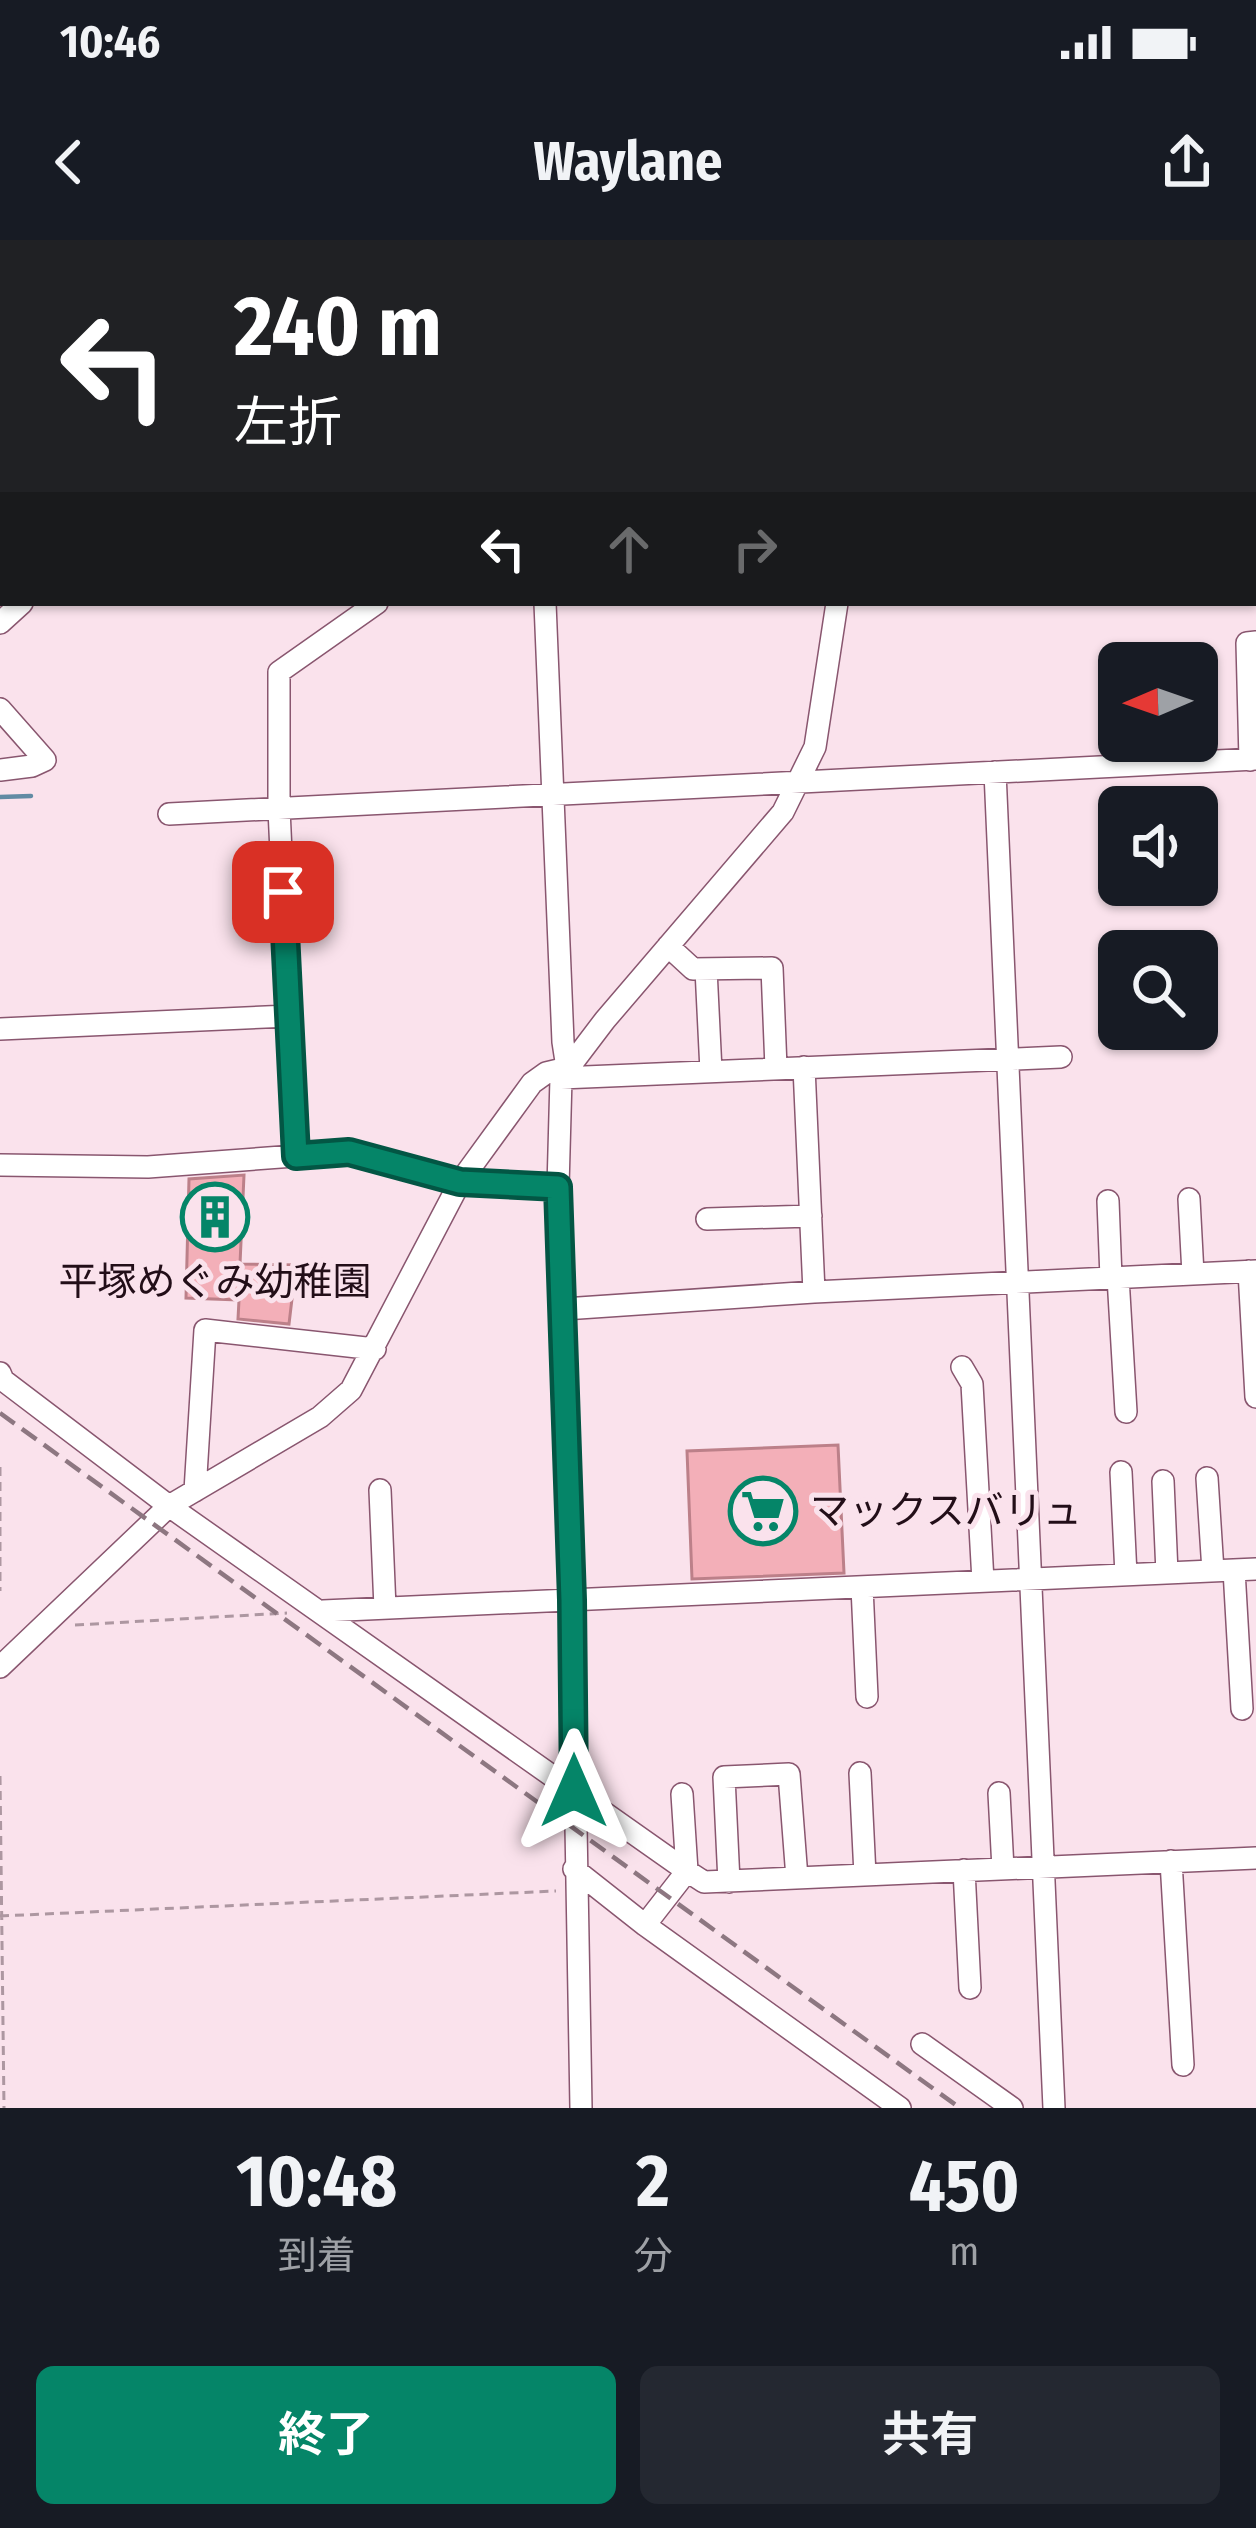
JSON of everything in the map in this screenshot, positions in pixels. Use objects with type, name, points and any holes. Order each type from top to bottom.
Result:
[{"type":"street","points":[[296,1156],[279,809],[279,672],[373,606]]},
{"type":"street","points":[[545,606],[564,1073],[558,1187],[572,1600],[581,2108]]},
{"type":"street","points":[[564,1073],[783,812],[814,747],[837,606]]},
{"type":"street","points":[[169,814],[1253,759],[1247,643],[1256,642]]},
{"type":"street","points":[[0,709],[46,760],[0,770]]},
{"type":"street","points":[[995,772],[1054,2108]]},
{"type":"street","points":[[668,946],[693,969],[772,968],[776,1068]]},
{"type":"street","points":[[706,969],[711,1071]]},
{"type":"street","points":[[0,1030],[289,1016]]},
{"type":"street","points":[[0,1667],[169,1506],[320,1417],[351,1390],[460,1182],[532,1083],[546,1073],[1061,1057]]},
{"type":"street","points":[[804,1067],[814,1292]]},
{"type":"street","points":[[0,1165],[148,1167],[349,1152],[460,1182],[558,1187]]},
{"type":"street","points":[[1189,1199],[1193,1274]]},
{"type":"street","points":[[1108,1201],[1126,1412]]},
{"type":"street","points":[[707,1219],[811,1216]]},
{"type":"street","points":[[564,1309],[1253,1271],[1256,1397]]},
{"type":"street","points":[[195,1491],[205,1330],[375,1348]]},
{"type":"street","points":[[962,1367],[972,1384],[983,1581]]},
{"type":"street","points":[[0,1373],[3,1380],[169,1506],[704,1882],[1256,1858]]},
{"type":"street","points":[[1121,1472],[1126,1575]]},
{"type":"street","points":[[1207,1478],[1234,1570],[1242,1709]]},
{"type":"street","points":[[1163,1480],[1167,1573]]},
{"type":"street","points":[[380,1490],[385,1608]]},
{"type":"street","points":[[322,1611],[1234,1570]]},
{"type":"street","points":[[862,1587],[867,1697]]},
{"type":"street","points":[[860,1772],[865,1875]]},
{"type":"street","points":[[730,1882],[724,1777],[767,1774],[789,1774],[796,1879]]},
{"type":"street","points":[[999,1792],[1003,1868]]},
{"type":"street","points":[[645,1924],[687,1871],[682,1794]]},
{"type":"street","points":[[1171,1861],[1183,2065]]},
{"type":"street","points":[[964,1870],[970,1988]]},
{"type":"street","points":[[575,1880],[645,1924],[900,2108]]},
{"type":"street","points":[[922,2044],[1012,2108]]},
{"type":"path","points":[[0,1467],[0,1591]]},
{"type":"path","points":[[43,1627],[322,1611]]},
{"type":"path","points":[[0,1776],[4,2108]]},
{"type":"path","points":[[1,1916],[575,1880]]},
{"type":"building","name":"平塚めぐみ幼稚園","points":[[244,1175],[240,1264],[296,1265],[289,1324],[238,1319],[239,1300],[186,1298],[189,1179]]},
{"type":"building","points":[[838,1445],[844,1573],[692,1579],[687,1451]]},
{"type":"waterway","points":[[0,797],[31,796]]},
{"type":"railway","points":[[0,1413],[960,2108]]},
{"type":"place","name":"平塚めぐみ幼稚園","points":[[215,1217]]},
{"type":"place","name":"マックスバリュ","points":[[763,1511]]},
{"type":"route","points":[[283,892],[296,1156],[349,1152],[460,1182],[558,1187],[574,1791]]}]
